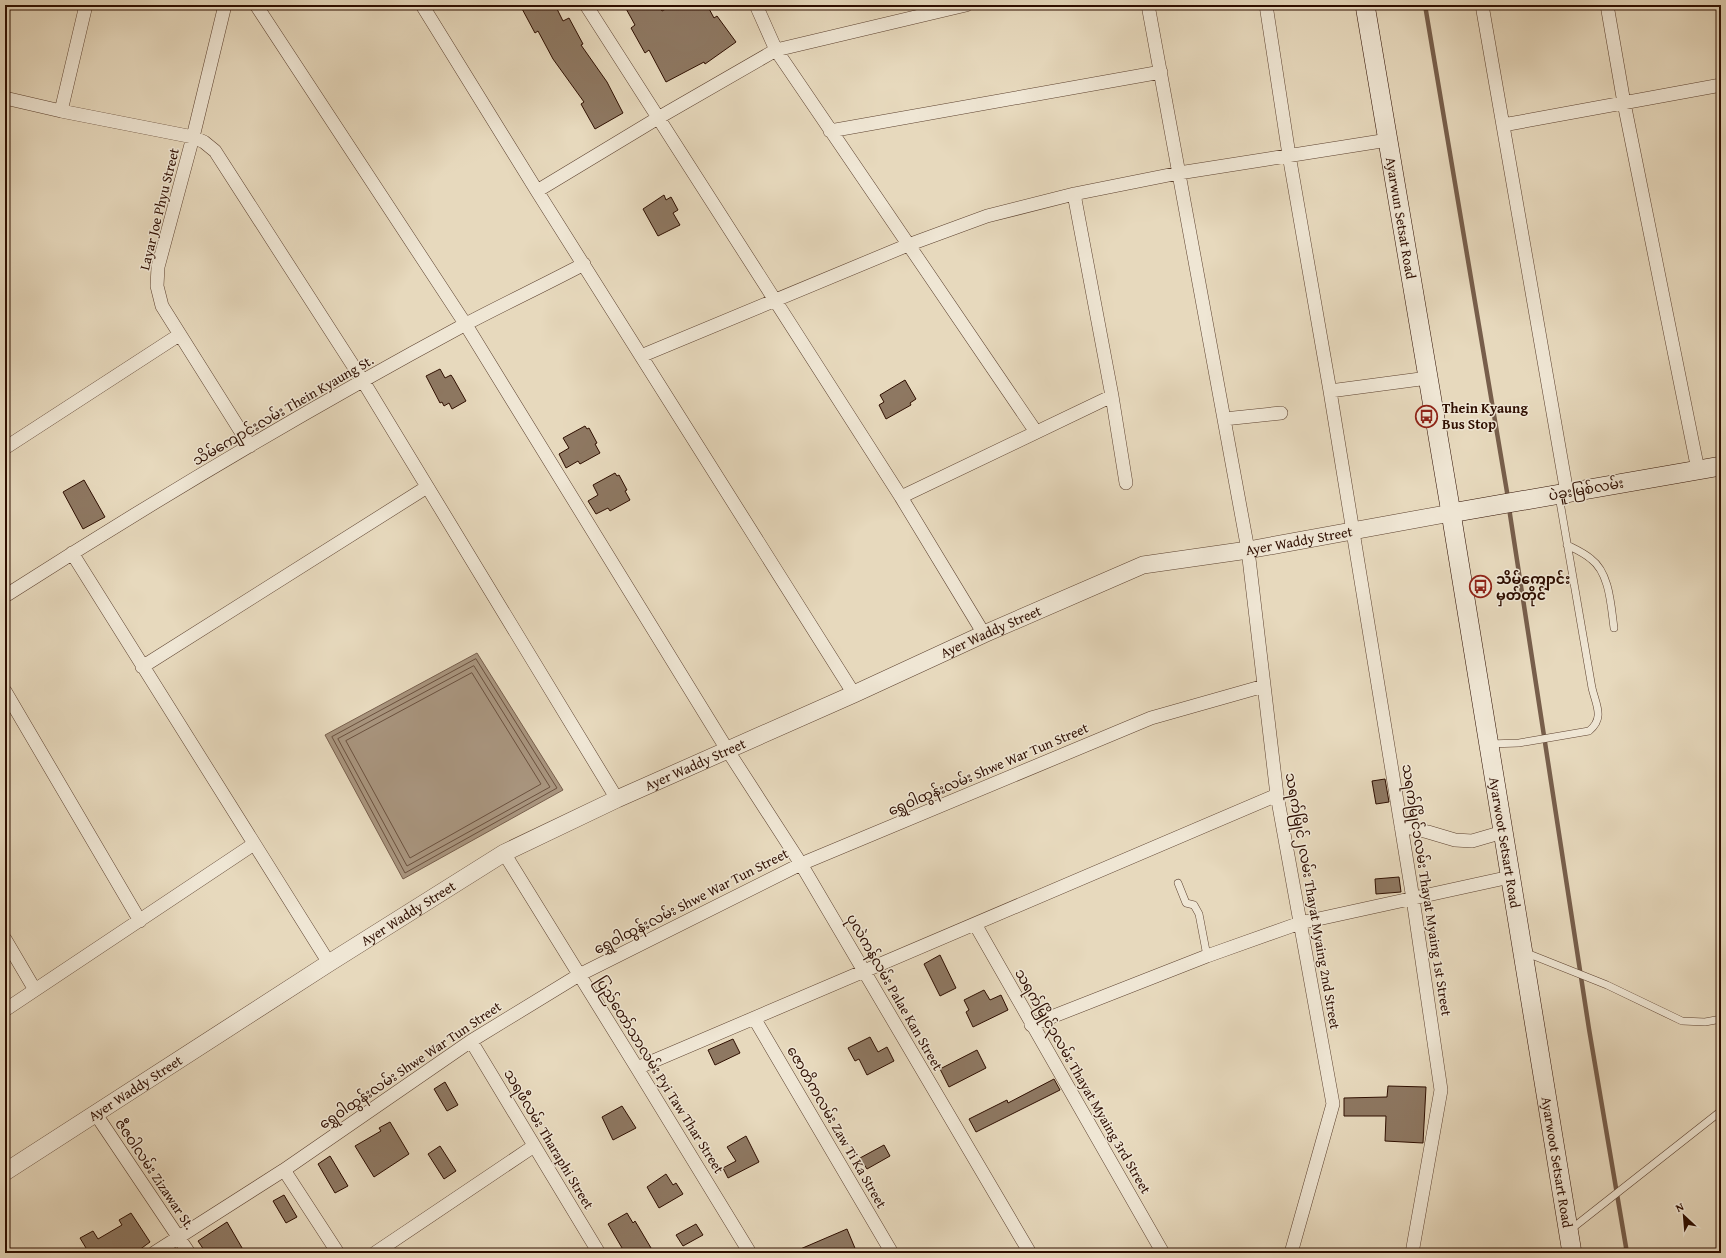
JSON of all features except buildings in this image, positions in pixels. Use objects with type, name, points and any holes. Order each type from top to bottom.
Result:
[{"type":"main road","name":"Ayarwun Setsat Road","points":[[1365,5],[1438,432]]},
{"type":"main road","name":"Ayarwoot Setsart Road","points":[[1438,432],[1572,1253]]},
{"type":"main road","name":"ပဲခူးမြစ်လမ်း","points":[[1451,513],[1721,466]]},
{"type":"street","points":[[61,111],[86,5]]},
{"type":"street","name":"Layar Joe Phyu Street","points":[[225,5],[193,137],[158,267],[157,286],[162,306],[250,446]]},
{"type":"street","name":"ပုလဲကန်လမ်း Palae Kan Street","points":[[256,5],[466,325],[728,751],[801,864],[1030,1253]]},
{"type":"street","points":[[422,5],[537,191],[854,694]]},
{"type":"street","points":[[586,5],[901,497],[984,634]]},
{"type":"street","points":[[756,5],[776,50],[1036,432]]},
{"type":"street","points":[[537,191],[658,118],[776,50],[966,5]]},
{"type":"street","name":"သရက်မြိုင်၂လမ်း Thayat Myaing 2nd Street","points":[[1148,5],[1248,550],[1277,795],[1333,1104],[1291,1253]]},
{"type":"street","name":"သရက်မြိုင်၁လမ်း Thayat Myaing 1st Street","points":[[1266,5],[1289,154],[1330,391],[1413,899],[1441,1090],[1412,1253]]},
{"type":"street","points":[[1482,5],[1563,493]]},
{"type":"street","points":[[1607,5],[1624,102],[1698,470]]},
{"type":"street","points":[[830,131],[1161,72]]},
{"type":"street","points":[[1503,125],[1721,85]]},
{"type":"street","points":[[5,98],[61,111],[193,137],[204,142],[215,151],[364,381],[616,799]]},
{"type":"street","points":[[642,356],[908,245],[987,216],[1074,194],[1179,173],[1289,154],[1388,140]]},
{"type":"street","points":[[1074,194],[1112,396],[1126,483]]},
{"type":"street","name":"သိမ်ကျောင်းလမ်း Thein Kyaung St.","points":[[5,596],[72,553],[250,446],[466,325],[584,264]]},
{"type":"street","points":[[5,448],[179,334]]},
{"type":"street","points":[[1330,391],[1428,378]]},
{"type":"street","points":[[901,497],[1112,396]]},
{"type":"street","points":[[1224,420],[1280,413]]},
{"type":"street","points":[[142,668],[427,487]]},
{"type":"street","name":"Ayer Waddy Street","points":[[5,1172],[329,963],[504,853],[616,799],[728,751],[984,634],[1143,565],[1248,550],[1451,513]]},
{"type":"street","points":[[72,553],[142,668],[329,963]]},
{"type":"street","name":"ရွှေဝါထွန်းလမ်း Shwe War Tun Street","points":[[154,1253],[284,1170],[471,1041],[580,975],[801,864],[1151,718],[1264,686]]},
{"type":"street","points":[[5,691],[140,921]]},
{"type":"street","points":[[637,1068],[1277,795]]},
{"type":"street","points":[[1401,826],[1454,840],[1472,841],[1503,832]]},
{"type":"street","points":[[5,1010],[254,844]]},
{"type":"street","name":"ပြည်တော်သာလမ်း Pyi Taw Thar Street","points":[[504,853],[750,1253]]},
{"type":"street","points":[[1031,1025],[1207,956],[1300,923],[1510,877]]},
{"type":"street","name":"သရက်မြိုင်၃လမ်း Thayat Myaing 3rd Street","points":[[975,924],[1031,1025],[1163,1253]]},
{"type":"street","points":[[5,939],[36,990]]},
{"type":"street","name":"ဇောတိကလမ်း Zaw Ti Ka Street","points":[[754,1018],[892,1253]]},
{"type":"street","name":"သရဖီလမ်း Tharaphi Street","points":[[471,1041],[599,1253]]},
{"type":"street","name":"ဇီဇဝါလမ်း Zizawar St.","points":[[95,1113],[189,1253]]},
{"type":"street","points":[[375,1253],[534,1146]]},
{"type":"street","points":[[284,1170],[338,1253]]},
{"type":"lane","points":[[1489,744],[1519,743],[1589,731],[1596,725],[1599,715],[1592,688],[1567,544],[1563,493]]},
{"type":"lane","points":[[1567,544],[1592,560],[1597,565],[1609,590],[1614,628]]},
{"type":"lane","points":[[1178,883],[1186,903],[1194,905],[1199,914],[1207,956]]},
{"type":"lane","points":[[1522,951],[1591,978],[1682,1022],[1705,1022],[1721,1019]]},
{"type":"lane","points":[[1569,1231],[1721,1111]]},
{"type":"water","points":[[477,653],[563,790],[403,879],[325,735]]},
{"type":"waterway","points":[[1425,5],[1508,498]]},
{"type":"waterway","points":[[1509,508],[1589,1029],[1627,1253]]},
{"type":"place","name":"Thein Kyaung Bus Stop","points":[[1426,416]]},
{"type":"place","name":"သိမ်ကျောင်း မှတ်တိုင်","points":[[1481,587]]}]
